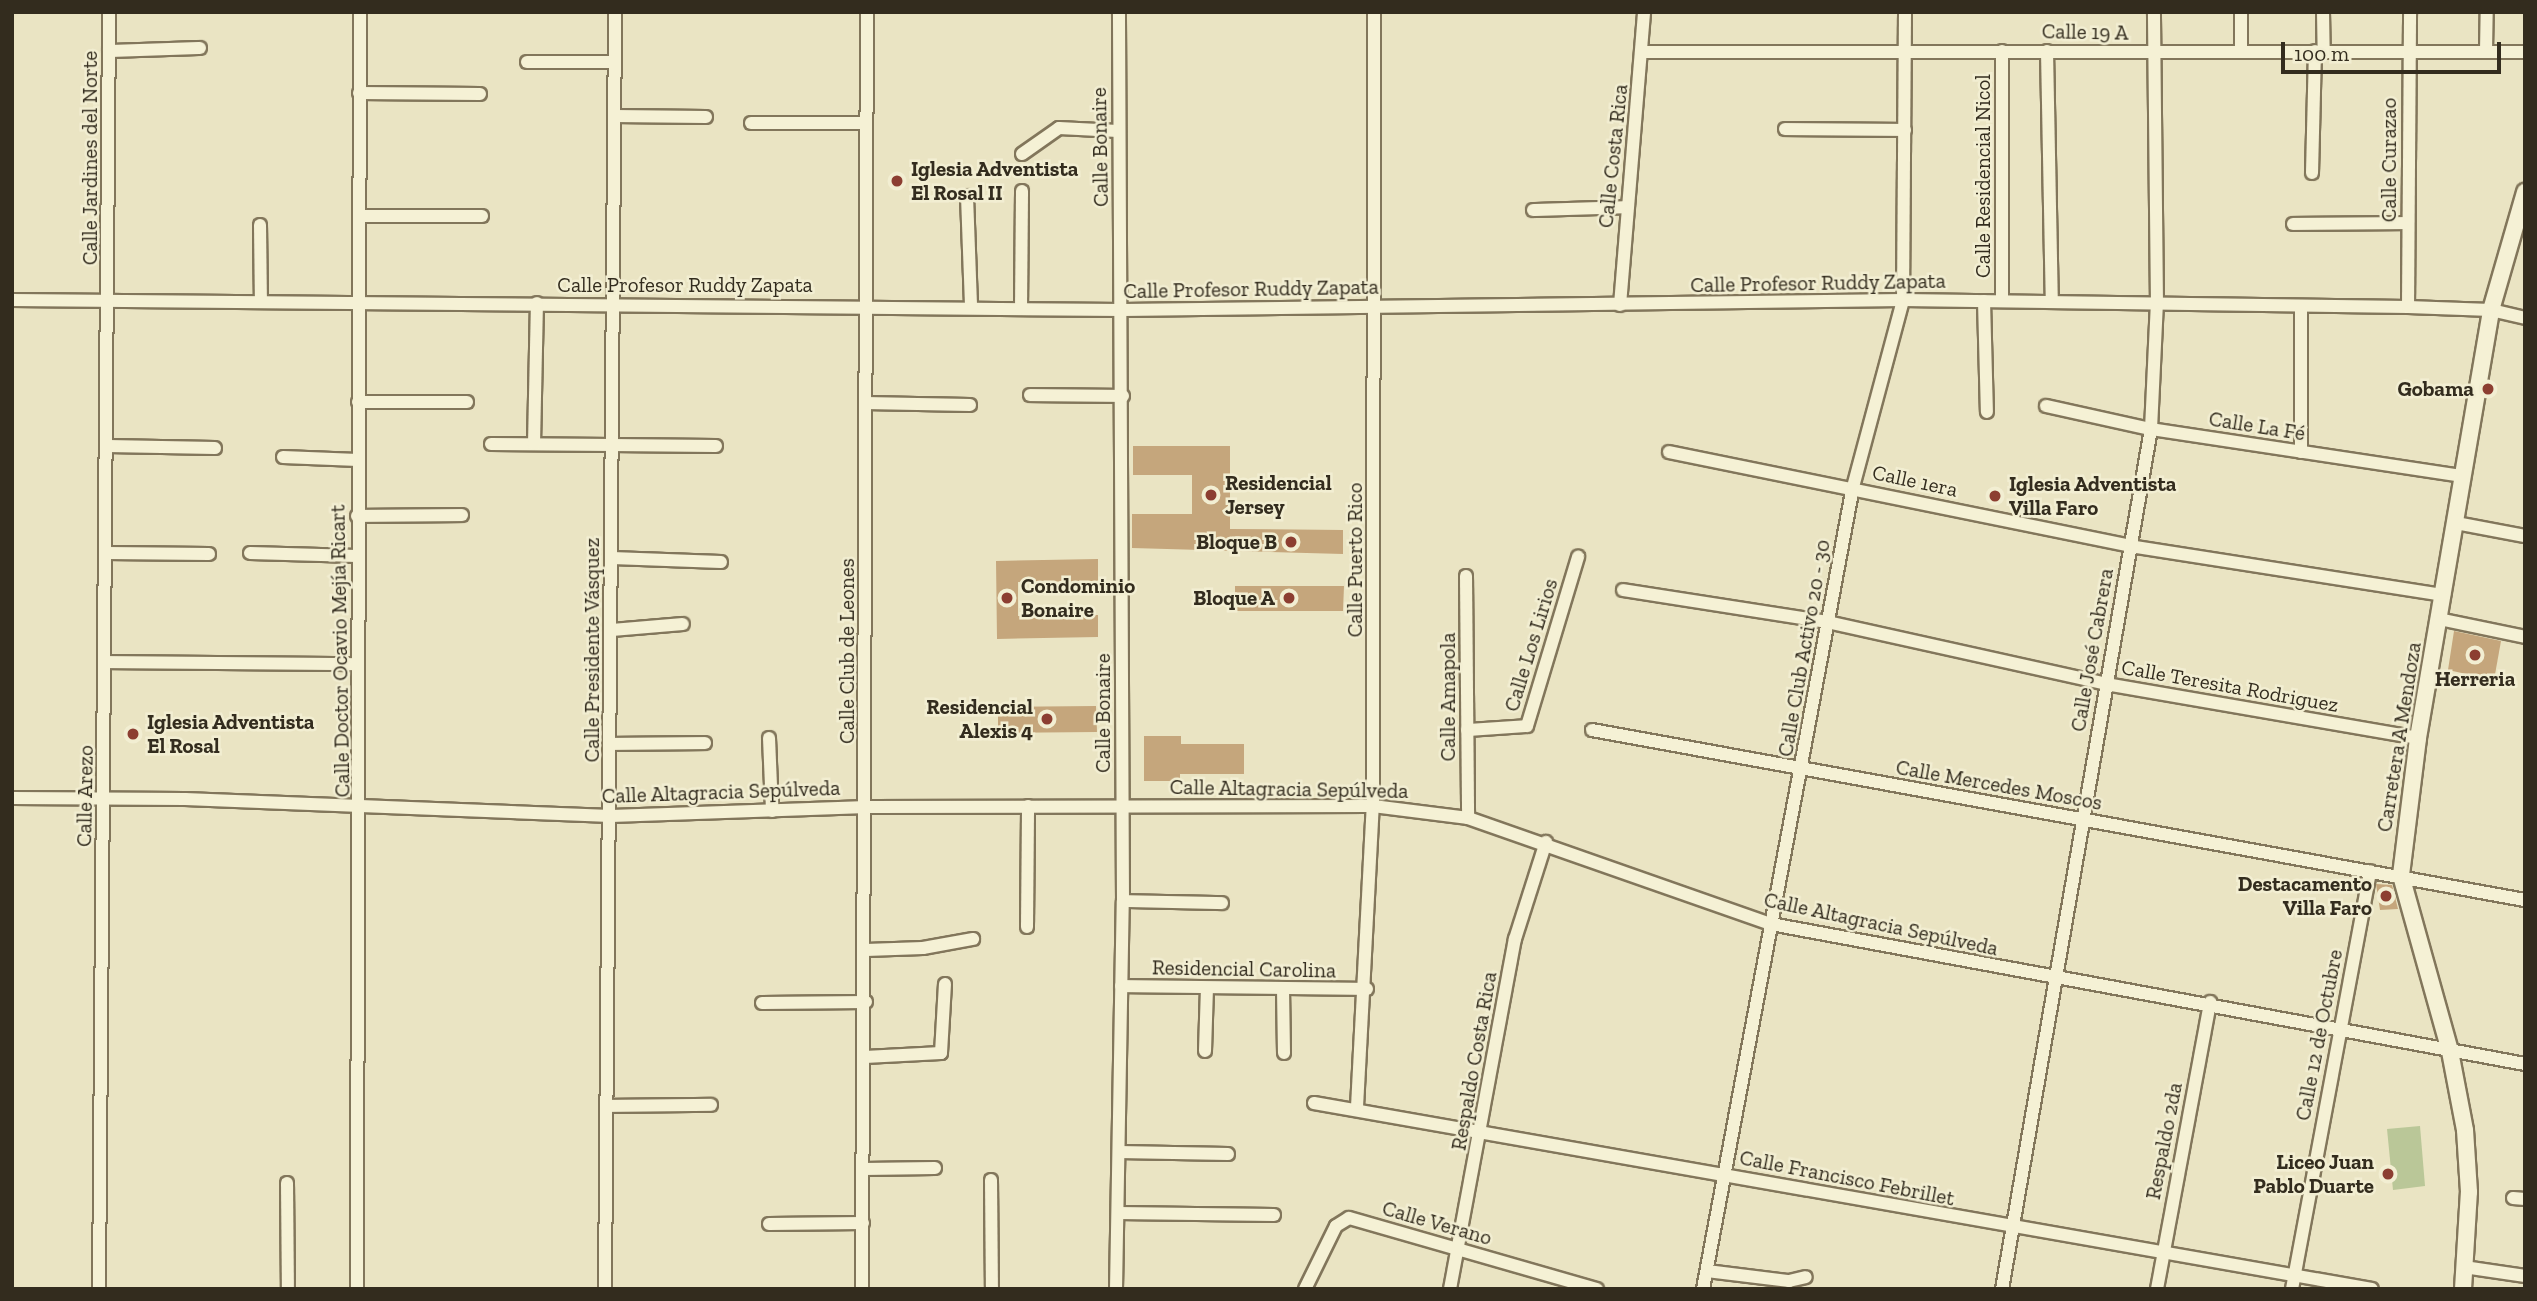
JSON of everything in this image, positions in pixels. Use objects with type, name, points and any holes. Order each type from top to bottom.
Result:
[{"type":"street","name":"Calle Jardines del Norte","points":[[109,12],[110,303]]},
{"type":"street","name":"Calle Doctor Ocavio Mejía Ricart","points":[[357,1289],[361,807],[357,556],[360,12]]},
{"type":"street","name":"Calle Presidente Vásquez","points":[[605,1289],[611,816],[615,12]]},
{"type":"street","name":"Calle Club de Leones","points":[[862,1289],[867,807],[867,12]]},
{"type":"street","name":"Calle Bonaire","points":[[1116,1289],[1123,901],[1123,310],[1118,131],[1119,12]]},
{"type":"street","name":"Calle Puerto Rico","points":[[1357,1107],[1367,989],[1373,806],[1374,12]]},
{"type":"street","name":"Calle Costa Rica","points":[[1620,305],[1626,207],[1644,52],[1644,12]]},
{"type":"street","name":"Calle Club Activo 20 - 30","points":[[1703,1289],[1853,487],[1903,300],[1905,12]]},
{"type":"street","name":"Calle José Cabrera","points":[[2002,1289],[2080,819],[2151,429],[2157,303],[2154,12]]},
{"type":"street","points":[[2241,12],[2241,50]]},
{"type":"street","points":[[2312,173],[2323,12]]},
{"type":"street","name":"Calle Curazao","points":[[2407,307],[2410,12]]},
{"type":"street","points":[[2486,51],[2487,12]]},
{"type":"street","points":[[109,51],[200,48]]},
{"type":"street","name":"Calle Residencial Nicol","points":[[2002,51],[2002,301]]},
{"type":"street","points":[[2047,51],[2052,302]]},
{"type":"street","name":"Calle 19 A","points":[[1644,52],[2525,52]]},
{"type":"street","points":[[527,62],[615,62]]},
{"type":"street","points":[[359,93],[480,94]]},
{"type":"street","points":[[614,116],[706,117]]},
{"type":"street","points":[[751,123],[866,123]]},
{"type":"street","points":[[1022,155],[1059,128],[1118,131]]},
{"type":"street","points":[[1785,129],[1905,130]]},
{"type":"street","points":[[1021,307],[1022,191]]},
{"type":"street","name":"Carretera A Mendoza","points":[[2463,1289],[2469,1162],[2450,1052],[2400,875],[2418,738],[2491,310],[2524,195]]},
{"type":"street","points":[[967,196],[971,306]]},
{"type":"street","points":[[1533,210],[1626,207]]},
{"type":"street","points":[[359,216],[482,216]]},
{"type":"street","points":[[2293,224],[2408,223]]},
{"type":"street","points":[[260,225],[261,302]]},
{"type":"street","name":"Calle Profesor Ruddy Zapata","points":[[12,300],[110,303],[358,301],[614,305],[865,304],[1123,310],[1903,300],[2491,310]]},
{"type":"street","points":[[1984,301],[1987,412]]},
{"type":"street","name":"Calle Arezo","points":[[99,1289],[110,303]]},
{"type":"street","points":[[534,444],[537,303]]},
{"type":"street","points":[[2301,306],[2301,452]]},
{"type":"street","points":[[2491,310],[2525,318]]},
{"type":"street","points":[[1030,395],[1123,396]]},
{"type":"street","points":[[358,402],[467,402]]},
{"type":"street","points":[[865,403],[970,405]]},
{"type":"street","name":"Calle La Fé","points":[[2046,406],[2151,429],[2463,477]]},
{"type":"street","points":[[491,444],[716,446]]},
{"type":"street","points":[[108,446],[215,448]]},
{"type":"street","name":"Calle 1era","points":[[1669,452],[1853,487],[2130,546],[2444,595]]},
{"type":"street","points":[[283,457],[358,460]]},
{"type":"street","points":[[357,516],[462,515]]},
{"type":"street","points":[[2456,523],[2525,536]]},
{"type":"street","points":[[107,552],[209,554]]},
{"type":"street","points":[[250,553],[357,556]]},
{"type":"street","name":"Calle Los Lirios","points":[[1467,730],[1527,726],[1578,557]]},
{"type":"street","points":[[612,558],[721,562]]},
{"type":"street","name":"Calle Amapola","points":[[1466,576],[1468,818]]},
{"type":"street","name":"Calle Teresita Rodriguez","points":[[1623,590],[1827,622],[2106,684],[2418,738]]},
{"type":"street","points":[[2439,620],[2525,637]]},
{"type":"street","points":[[612,630],[683,624]]},
{"type":"street","points":[[106,662],[358,664]]},
{"type":"street","name":"Calle Mercedes Moscos","points":[[1592,730],[2400,875],[2525,900]]},
{"type":"street","points":[[769,737],[772,811]]},
{"type":"street","points":[[611,744],[705,743]]},
{"type":"street","name":"Calle Altagracia Sepúlveda","points":[[12,799],[105,798],[611,816],[867,807],[1373,806],[1468,818],[1546,842],[1771,924],[2055,979],[2210,1002],[2450,1052],[2525,1064]]},
{"type":"street","points":[[1027,927],[1028,806]]},
{"type":"street","name":"Respaldo Costa Rica","points":[[1450,1289],[1482,1129],[1515,939],[1546,842]]},
{"type":"street","name":"Calle 12 de Octubre","points":[[2292,1289],[2370,871]]},
{"type":"street","points":[[1123,901],[1222,903]]},
{"type":"street","points":[[866,950],[923,948],[973,939]]},
{"type":"street","points":[[865,1057],[941,1054],[945,984]]},
{"type":"street","name":"Residencial Carolina","points":[[1121,986],[1367,989]]},
{"type":"street","points":[[1205,1051],[1207,989]]},
{"type":"street","points":[[1283,989],[1284,1053]]},
{"type":"street","points":[[762,1003],[866,1002]]},
{"type":"street","name":"Respaldo 2da","points":[[2157,1289],[2210,1002]]},
{"type":"street","name":"Calle Francisco Febrillet","points":[[1314,1103],[1357,1107],[2012,1228],[2372,1289]]},
{"type":"street","points":[[607,1106],[711,1105]]},
{"type":"street","points":[[1119,1152],[1228,1154]]},
{"type":"street","points":[[864,1169],[935,1168]]},
{"type":"street","points":[[991,1180],[992,1289]]},
{"type":"street","points":[[287,1183],[288,1289]]},
{"type":"street","points":[[1118,1213],[1274,1215]]},
{"type":"street","name":"Calle Verano","points":[[1305,1289],[1336,1226],[1349,1218],[1597,1289]]},
{"type":"street","points":[[769,1224],[863,1223]]},
{"type":"street","points":[[2464,1267],[2525,1276]]},
{"type":"street","points":[[1707,1270],[1789,1281],[1806,1276]]},
{"type":"green space","points":[[2420,1126],[2425,1186],[2393,1190],[2387,1129]]},
{"type":"building","name":"Residencial Jersey","points":[[1133,446],[1230,446],[1230,529],[1343,530],[1343,554],[1132,548],[1132,514],[1192,514],[1192,475],[1133,475]]},
{"type":"building","name":"Condominio Bonaire","points":[[1098,559],[1098,581],[1018,582],[1018,616],[1098,615],[1098,637],[997,639],[996,561]]},
{"type":"building","name":"Bloque A","points":[[1235,586],[1344,586],[1343,611],[1235,611]]},
{"type":"building","name":"Herreria","points":[[2454,631],[2501,641],[2494,680],[2448,670]]},
{"type":"building","name":"Residencial Alexis 4","points":[[1096,706],[1097,732],[998,733],[998,707]]},
{"type":"building","points":[[1144,736],[1181,736],[1181,744],[1244,744],[1244,774],[1180,774],[1180,781],[1144,781]]},
{"type":"building","name":"Destacamento Villa Faro","points":[[2376,884],[2392,885],[2398,909],[2380,910]]},
{"type":"place","name":"Iglesia Adventista El Rosal II","points":[[897,181]]},
{"type":"place","name":"Gobama","points":[[2488,389]]},
{"type":"place","name":"Residencial Jersey","points":[[1211,495]]},
{"type":"place","name":"Iglesia Adventista Villa Faro","points":[[1995,496]]},
{"type":"place","name":"Bloque B","points":[[1291,542]]},
{"type":"place","name":"Condominio Bonaire","points":[[1007,598]]},
{"type":"place","name":"Bloque A","points":[[1289,598]]},
{"type":"place","name":"Herreria","points":[[2475,655]]},
{"type":"place","name":"Residencial Alexis 4","points":[[1047,719]]},
{"type":"place","name":"Iglesia Adventista El Rosal","points":[[133,734]]},
{"type":"place","name":"Destacamento Villa Faro","points":[[2386,896]]},
{"type":"place","name":"Liceo Juan Pablo Duarte","points":[[2388,1174]]}]
